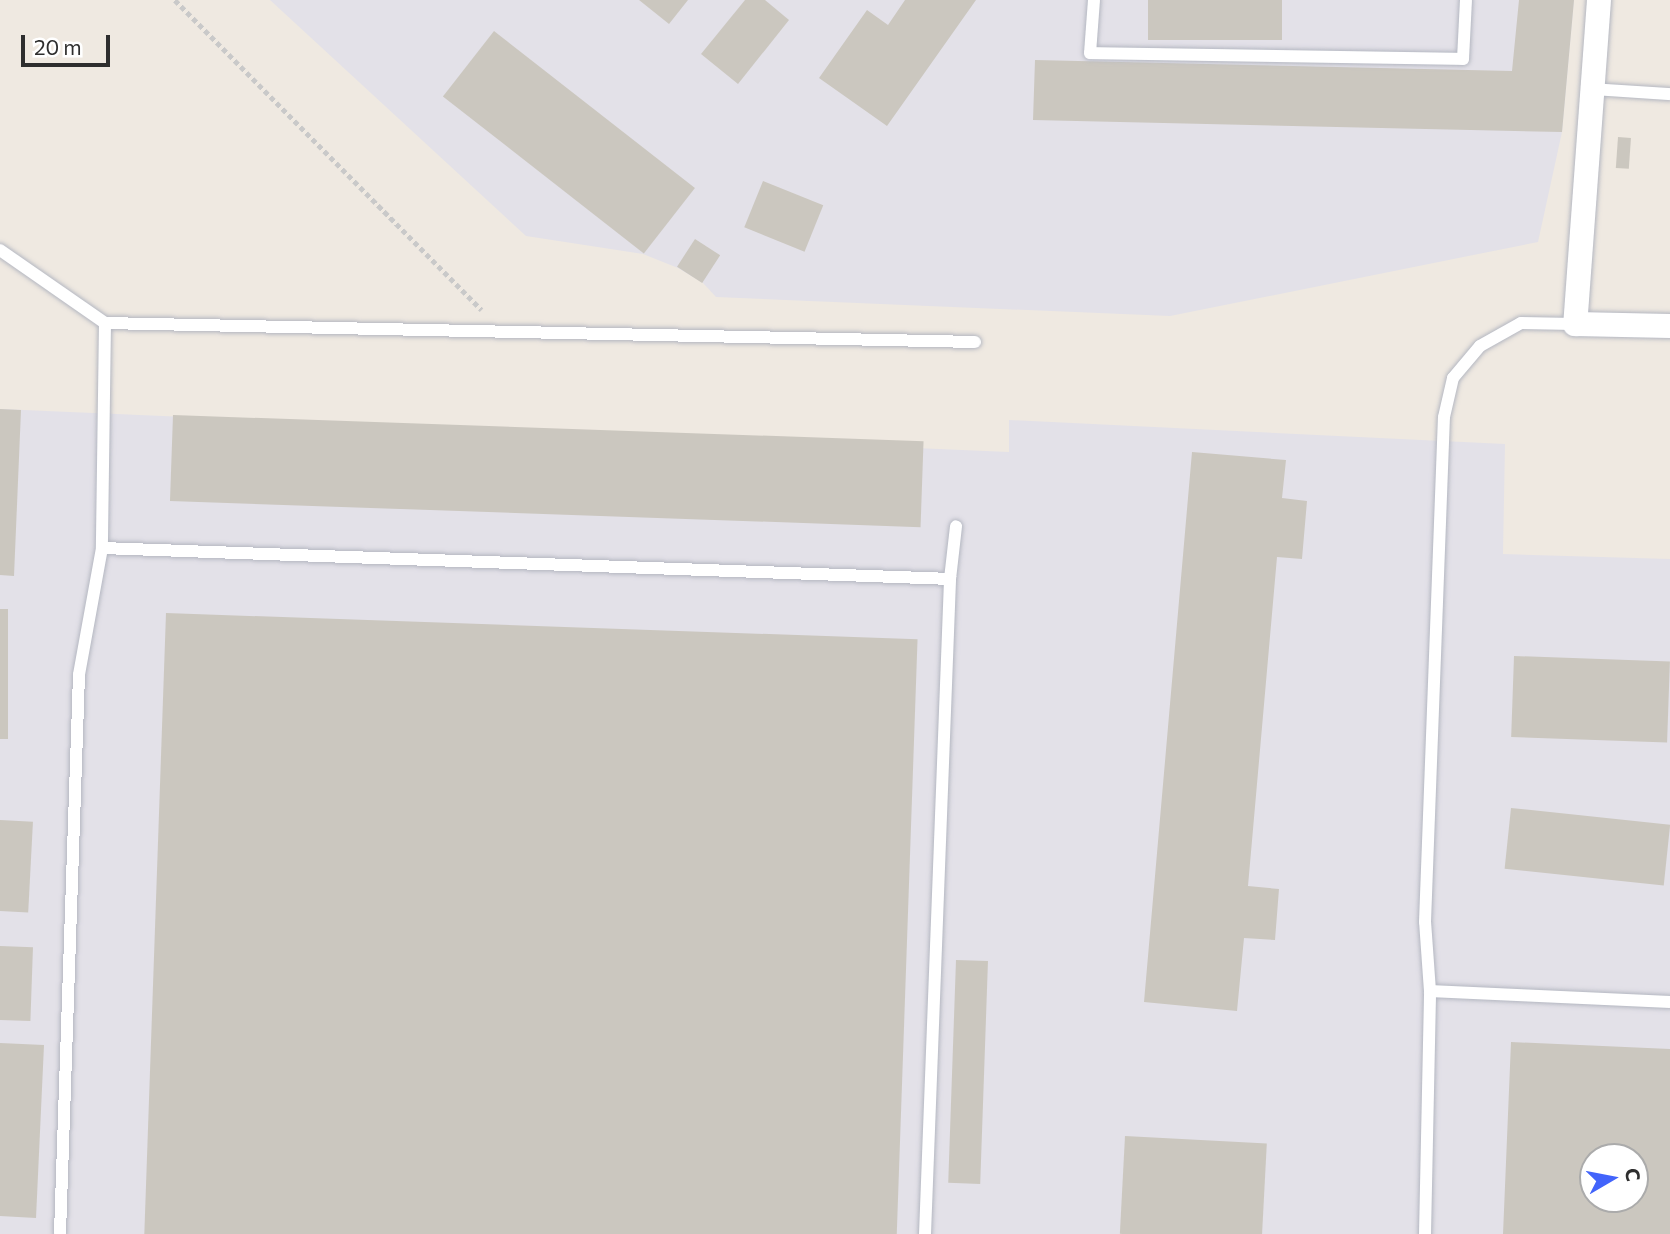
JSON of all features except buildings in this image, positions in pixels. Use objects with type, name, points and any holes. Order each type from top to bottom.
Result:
[{"type":"street","points":[[1599,0],[1575,324],[1670,326]]},
{"type":"lane","points":[[1094,0],[1090,53],[1463,59],[1466,0]]},
{"type":"lane","points":[[1592,89],[1670,94]]},
{"type":"lane","points":[[0,250],[105,323],[975,342]]},
{"type":"lane","points":[[60,1234],[79,675],[102,548],[105,323]]},
{"type":"lane","points":[[1425,1234],[1430,991],[1424,922],[1444,417],[1453,378],[1480,346],[1521,323],[1575,324]]},
{"type":"lane","points":[[925,1234],[950,579],[956,526]]},
{"type":"lane","points":[[102,548],[950,579]]},
{"type":"lane","points":[[1430,991],[1670,1002]]},
{"type":"path","points":[[175,0],[504,332]]},
{"type":"shaded area","points":[[270,0],[1574,0],[1562,132],[1538,242],[1170,316],[716,297],[703,283],[678,268],[643,254],[526,236]]},
{"type":"shaded area","points":[[0,409],[1009,452],[1009,420],[1505,444],[1503,554],[1670,559],[1670,1234],[0,1234]]}]
